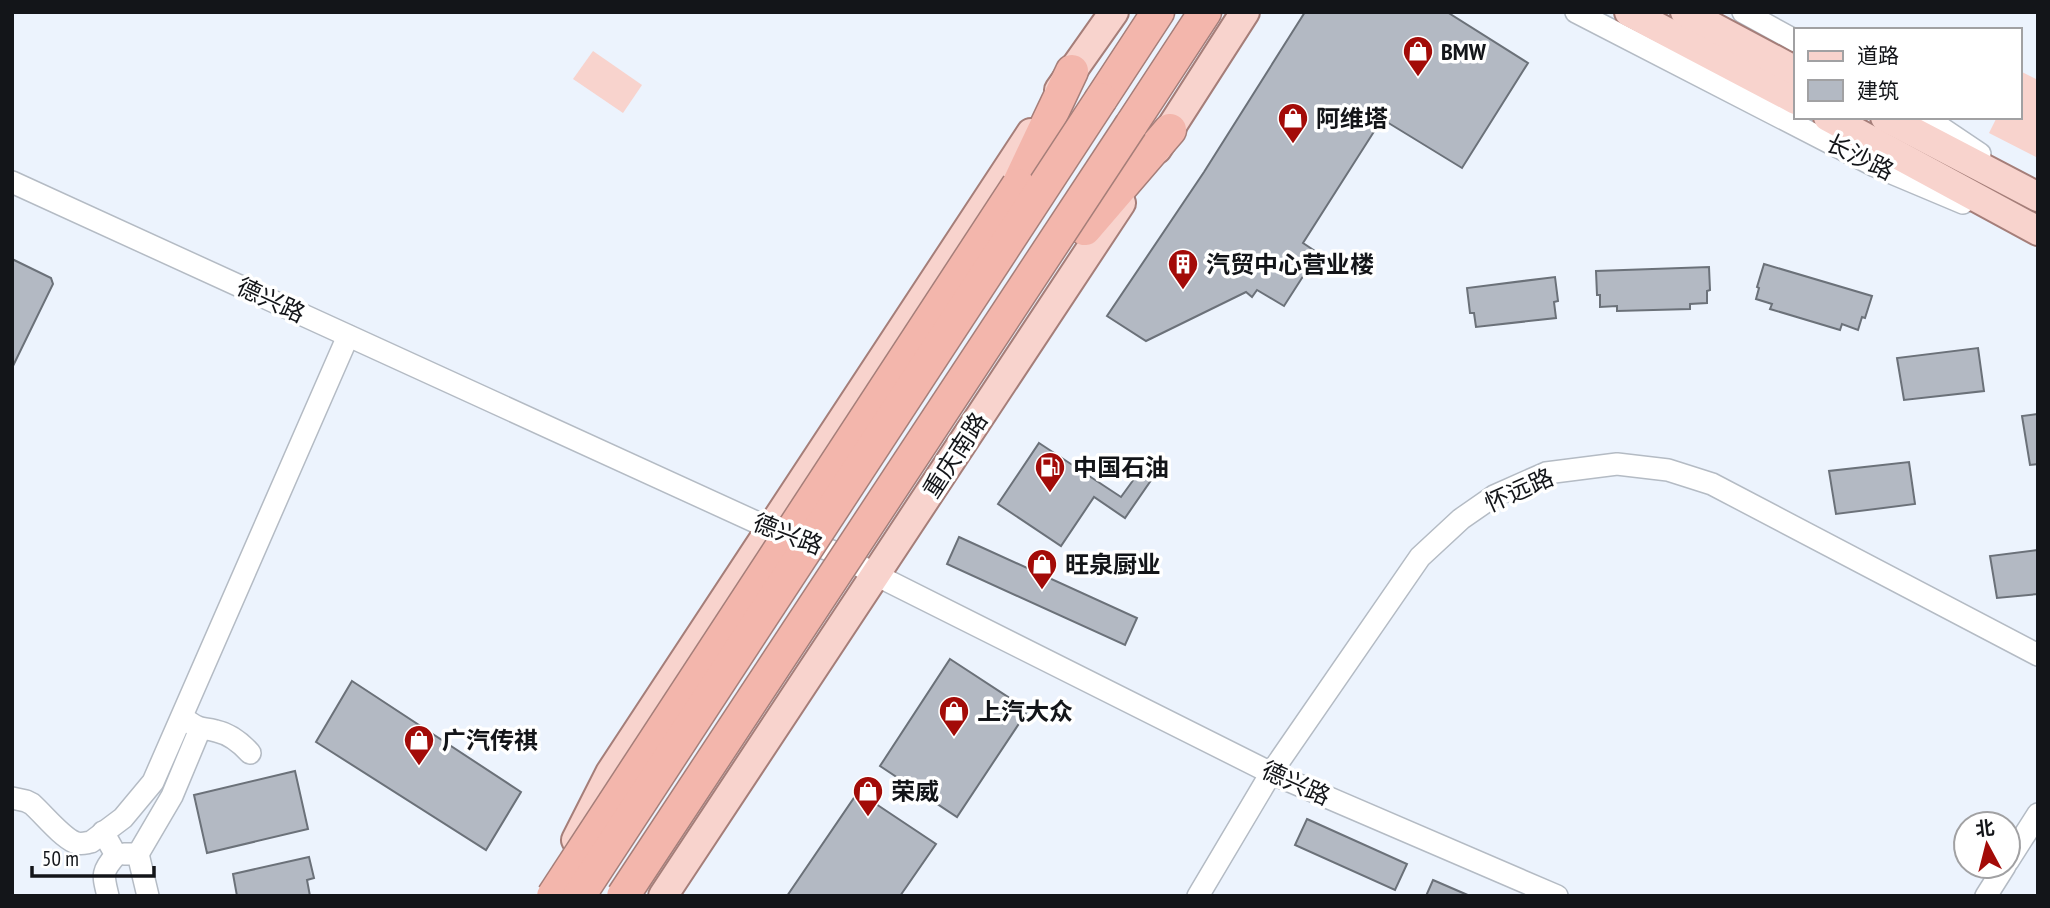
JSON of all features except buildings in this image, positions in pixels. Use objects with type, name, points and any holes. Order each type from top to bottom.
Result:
[{"type":"highway","points":[[579,896],[1158,12]]},
{"type":"highway","points":[[623,896],[1205,12]]},
{"type":"highway","points":[[550,896],[1018,186],[1072,71]]},
{"type":"highway","points":[[646,896],[1086,229],[1170,130]]},
{"type":"main road","points":[[550,896],[610,773],[769,528],[1072,71],[1114,12]]},
{"type":"main road","name":"重庆南路","points":[[663,896],[1170,130],[1245,12]]},
{"type":"main road","points":[[1629,12],[1794,99]]},
{"type":"main road","points":[[1685,12],[1794,70]]},
{"type":"main road","name":"长沙路","points":[[1832,119],[2038,233]]},
{"type":"main road","name":"长沙路","points":[[1889,119],[2038,197]]},
{"type":"street","name":"长沙路","points":[[1576,12],[1875,166],[2038,233]]},
{"type":"street","points":[[1743,12],[1794,40]]},
{"type":"street","points":[[1927,119],[2038,192]]},
{"type":"street","name":"德兴路","points":[[12,182],[769,528],[837,553],[1271,773],[1558,896]]},
{"type":"street","points":[[12,798],[32,804],[77,844],[91,842],[123,818],[153,782],[348,336]]},
{"type":"street","name":"怀远路","points":[[1198,896],[1271,773],[1420,557],[1461,519],[1494,496],[1546,473],[1618,464],[1668,470],[1712,484],[2038,655]]},
{"type":"street","points":[[181,717],[200,729],[216,730],[239,741],[250,753]]},
{"type":"street","points":[[148,896],[138,854],[172,796],[200,729]]},
{"type":"street","points":[[2022,839],[2038,814]]},
{"type":"street","points":[[103,832],[116,855]]},
{"type":"street","points":[[108,896],[104,868],[116,855],[138,854]]},
{"type":"street","points":[[1986,896],[1996,880]]},
{"type":"green space","points":[[593,51],[642,85],[623,113],[573,79]]},
{"type":"green space","points":[[2022,72],[2038,80],[2038,158],[1989,133],[1996,119],[2022,119]]},
{"type":"place","name":"BMW","points":[[1418,78]]},
{"type":"place","name":"阿维塔","points":[[1293,145]]},
{"type":"place","name":"汽贸中心营业楼","points":[[1183,291]]},
{"type":"place","name":"中国石油","points":[[1050,494]]},
{"type":"place","name":"旺泉厨业","points":[[1042,591]]},
{"type":"place","name":"上汽大众","points":[[954,738]]},
{"type":"place","name":"广汽传祺","points":[[419,767]]},
{"type":"place","name":"荣威","points":[[868,818]]}]
